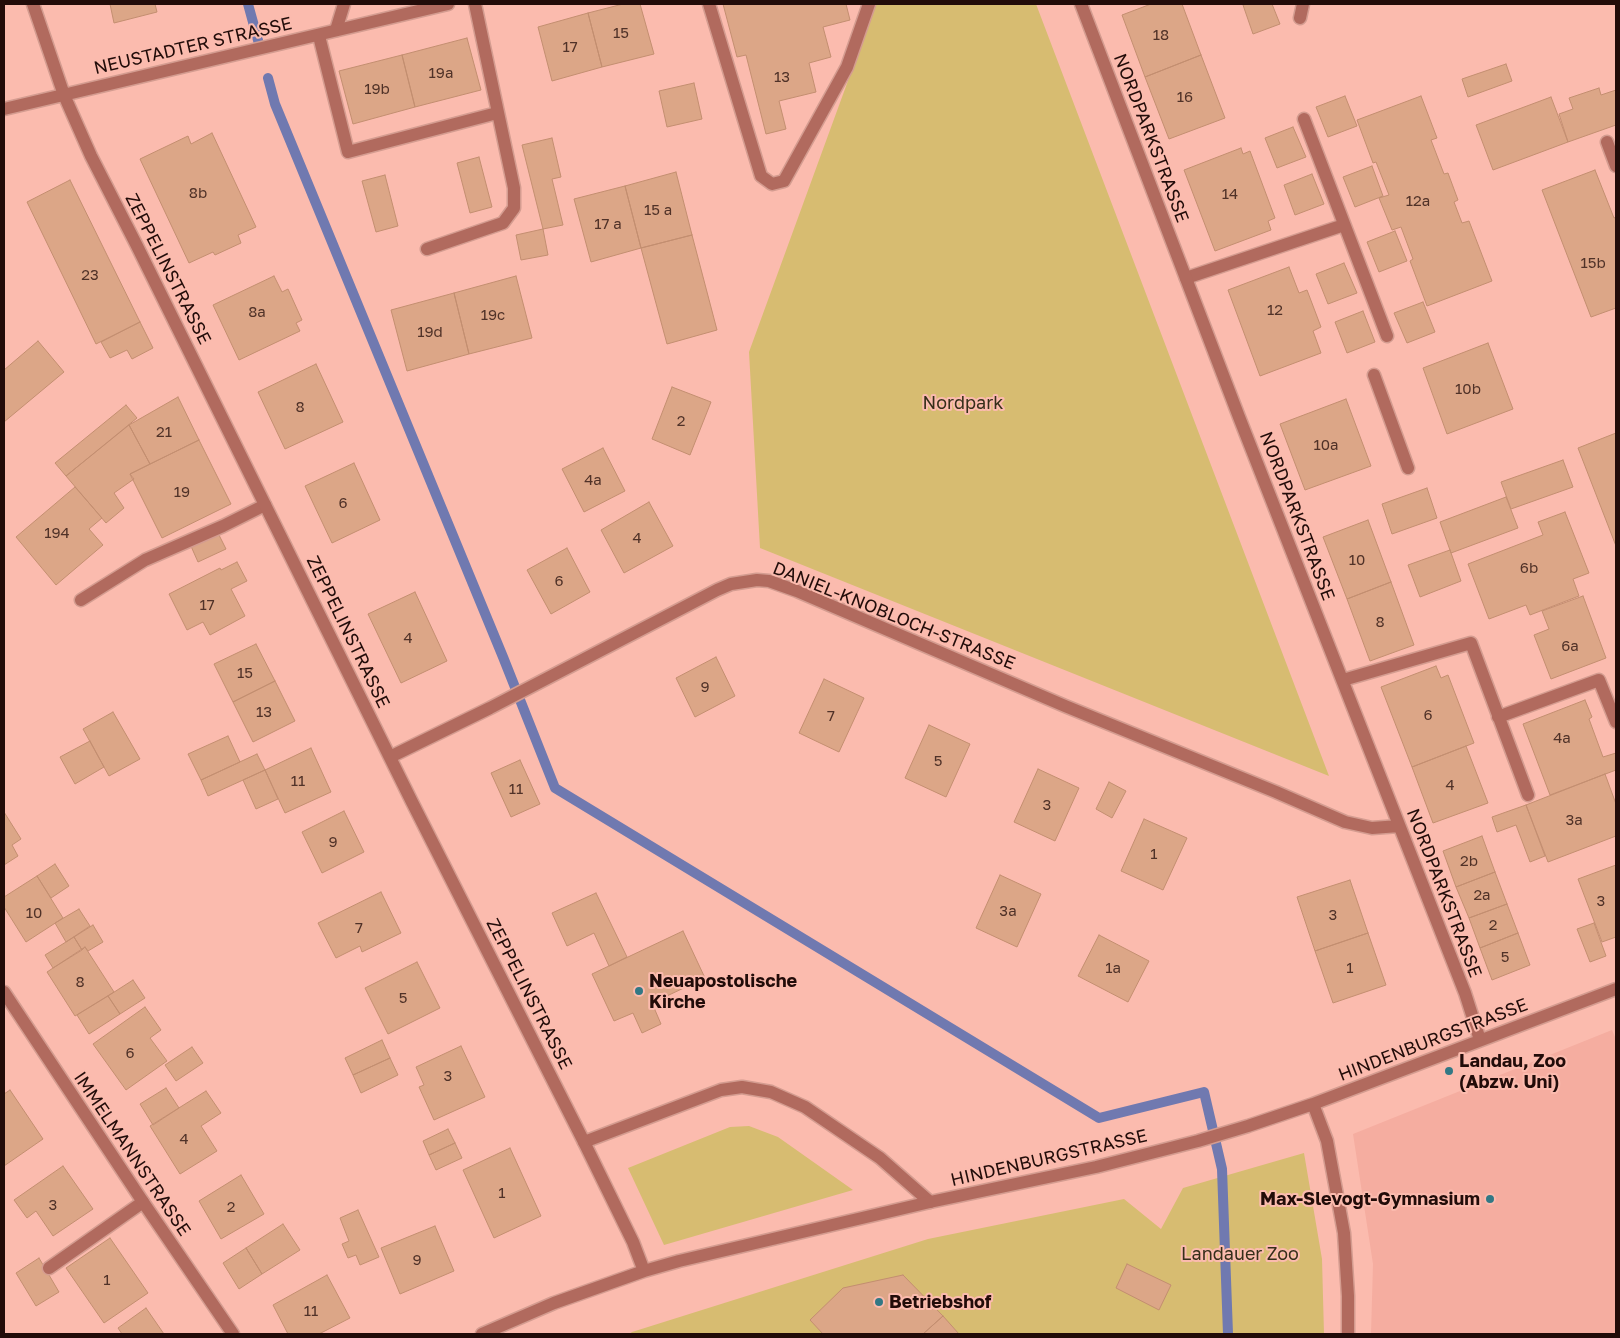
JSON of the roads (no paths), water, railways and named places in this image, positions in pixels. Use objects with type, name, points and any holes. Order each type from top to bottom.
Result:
[{"type":"street","name":"ZEPPELINSTRASSE","points":[[33,4],[64,95],[91,156],[584,1142],[633,1242],[644,1271]]},
{"type":"street","points":[[336,30],[344,4]]},
{"type":"street","name":"NEUSTADTER STRASSE","points":[[4,109],[448,4]]},
{"type":"street","points":[[427,249],[503,223],[514,208],[514,188],[475,4]]},
{"type":"street","points":[[709,4],[761,176],[772,184],[784,181],[847,67],[869,4]]},
{"type":"street","name":"NORDPARKSTRASSE","points":[[1081,4],[1465,993],[1480,1040]]},
{"type":"street","points":[[1300,18],[1303,4]]},
{"type":"street","points":[[319,36],[348,152],[497,113]]},
{"type":"street","points":[[1304,119],[1387,336]]},
{"type":"street","points":[[1607,142],[1616,166]]},
{"type":"street","points":[[1186,278],[1344,225]]},
{"type":"street","points":[[1374,375],[1408,468]]},
{"type":"street","points":[[81,600],[145,560],[223,526],[265,505]]},
{"type":"street","name":"DANIEL-KNOBLOCH-STRASSE","points":[[390,757],[490,708],[718,590],[731,584],[757,580],[769,581],[1345,822],[1372,828],[1399,826]]},
{"type":"street","points":[[1343,680],[1471,643],[1528,795]]},
{"type":"street","points":[[1498,717],[1599,680],[1616,722]]},
{"type":"street","name":"HINDENBURGSTRASSE","points":[[482,1334],[500,1330],[554,1303],[644,1271],[714,1252],[930,1202],[1096,1167],[1248,1126],[1313,1104],[1616,989]]},
{"type":"street","name":"IMMELMANNSTRASSE","points":[[4,992],[142,1202],[233,1334]]},
{"type":"street","points":[[584,1142],[721,1090],[742,1087],[771,1092],[805,1107],[880,1158],[930,1202]]},
{"type":"street","points":[[1313,1104],[1327,1141],[1344,1233],[1348,1296],[1348,1334]]},
{"type":"street","points":[[49,1268],[142,1202]]},
{"type":"waterway","points":[[248,4],[259,44]]},
{"type":"waterway","points":[[268,78],[275,104],[503,657],[555,788],[1099,1118],[1204,1092],[1222,1169],[1228,1334]]},
{"type":"place","name":"Neuapostolische Kirche","points":[[639,991]]},
{"type":"place","name":"Landau, Zoo (Abzw. Uni)","points":[[1449,1071]]},
{"type":"place","name":"Max-Slevogt-Gymnasium","points":[[1490,1199]]},
{"type":"place","name":"Betriebshof","points":[[879,1302]]},
{"type":"park label","name":"Nordpark","points":[[963,403]]},
{"type":"park label","name":"Landauer Zoo","points":[[1240,1254]]}]
